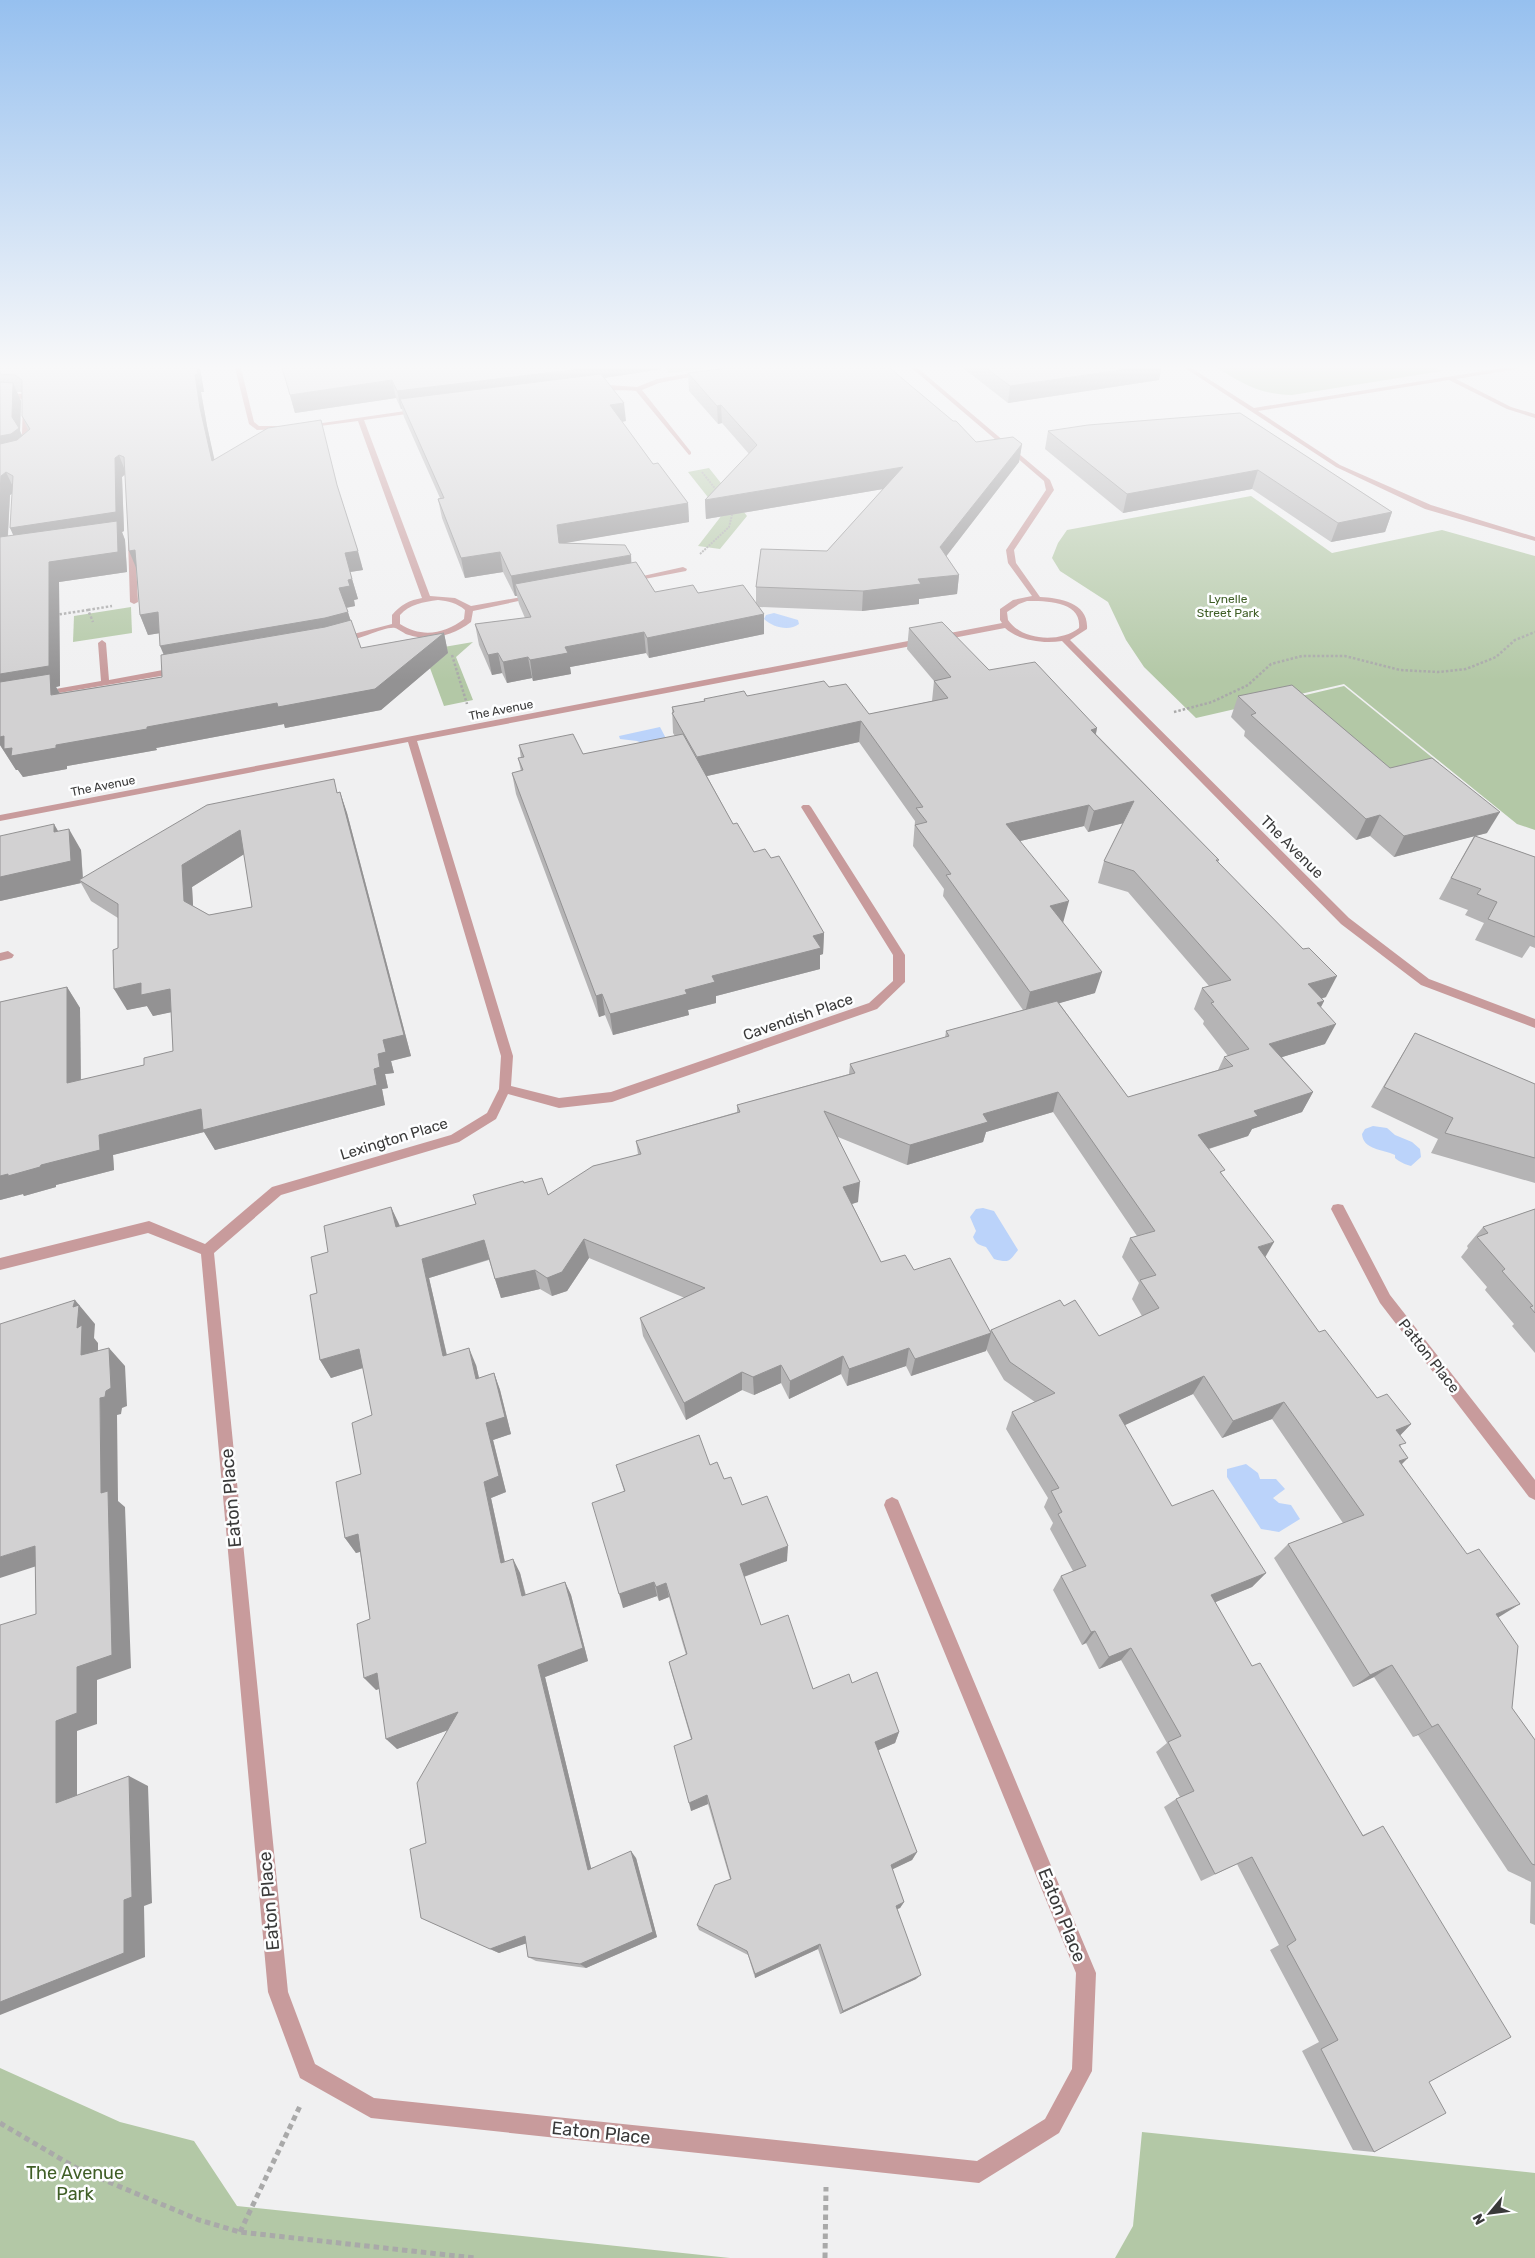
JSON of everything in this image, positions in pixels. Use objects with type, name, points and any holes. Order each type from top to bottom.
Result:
[{"type":"street","points":[[379,469],[427,599]]},
{"type":"street","points":[[1034,469],[1047,480],[1050,490],[1010,550],[1012,563],[1038,598]]},
{"type":"street","points":[[1345,469],[1428,507],[1535,539]]},
{"type":"street","points":[[120,537],[130,535],[134,602]]},
{"type":"street","points":[[625,580],[683,570]]},
{"type":"street","points":[[469,610],[547,595]]},
{"type":"street","points":[[1038,598],[1065,603],[1076,608],[1085,622],[1083,629],[1066,639],[1042,640],[1019,634],[1006,625],[1002,617],[1008,606],[1021,600],[1038,598]]},
{"type":"street","points":[[331,642],[396,625],[410,634],[434,635],[446,633],[462,625],[468,620],[470,615],[469,610],[458,601],[427,599],[407,605],[400,610],[396,615],[396,625]]},
{"type":"street","name":"The Avenue","points":[[0,818],[1006,625]]},
{"type":"street","name":"The Avenue","points":[[1066,639],[1345,921],[1425,982],[1535,1024]]},
{"type":"street","points":[[102,642],[105,683]]},
{"type":"street","points":[[38,695],[184,669]]},
{"type":"street","name":"Lexington Place","points":[[207,1251],[277,1191],[455,1139],[492,1116],[505,1089],[507,1056],[412,740]]},
{"type":"street","name":"Cavendish Place","points":[[505,1089],[559,1103],[612,1098],[873,1006],[899,982],[899,955],[806,808]]},
{"type":"street","name":"Patton Place","points":[[1338,1209],[1385,1299],[1535,1492]]},
{"type":"street","points":[[0,1264],[149,1226],[207,1251]]},
{"type":"street","name":"Eaton Place","points":[[207,1251],[278,1992],[307,2071],[371,2108],[979,2172],[1052,2126],[1082,2071],[1086,1973],[892,1505]]},
{"type":"path","points":[[701,469],[718,492]]},
{"type":"path","points":[[683,570],[729,527],[734,512],[728,505]]},
{"type":"path","points":[[49,616],[88,610],[102,642]]},
{"type":"path","points":[[1144,719],[1212,702],[1248,685],[1271,664],[1302,656],[1345,656],[1400,670],[1438,672],[1466,669],[1496,657],[1514,640],[1535,632]]},
{"type":"path","points":[[446,633],[475,728]]},
{"type":"path","points":[[240,2232],[315,2076]]},
{"type":"path","points":[[0,2122],[78,2169],[199,2220],[240,2232],[475,2258]]},
{"type":"path","points":[[825,2157],[825,2258]]},
{"type":"green space","points":[[710,469],[747,516],[720,549],[698,546],[722,515],[688,472]]},
{"type":"green space","name":"Lynelle Street Park","points":[[1251,496],[1332,553],[1442,530],[1535,556],[1535,830],[1517,824],[1344,684],[1196,718],[1144,667],[1126,640],[1108,602],[1060,571],[1052,558],[1058,543],[1067,530]]},
{"type":"green space","points":[[131,607],[132,633],[73,642],[74,616]]},
{"type":"green space","points":[[473,642],[456,657],[473,700],[444,706],[427,660],[409,653]]},
{"type":"green space","points":[[1344,686],[1439,763],[1389,779],[1293,698]]},
{"type":"green space","name":"The Avenue Park","points":[[0,2068],[120,2122],[194,2141],[237,2206],[730,2258],[0,2258]]},
{"type":"green space","points":[[1142,2132],[1535,2173],[1535,2258],[1115,2258],[1133,2226]]},
{"type":"water","points":[[774,613],[798,620],[799,624],[790,628],[781,628],[764,619],[766,615]]},
{"type":"water","points":[[660,727],[671,748],[649,746],[637,741],[620,739],[619,736]]},
{"type":"water","points":[[1373,1126],[1387,1128],[1395,1135],[1412,1142],[1420,1149],[1421,1157],[1411,1166],[1399,1161],[1395,1158],[1395,1155],[1370,1146],[1363,1139],[1362,1134],[1365,1129]]},
{"type":"water","points":[[983,1208],[994,1211],[1018,1250],[1008,1260],[994,1259],[986,1247],[978,1244],[973,1237],[976,1231],[970,1217],[976,1209]]},
{"type":"water","points":[[1246,1464],[1258,1473],[1260,1479],[1276,1479],[1285,1489],[1273,1498],[1279,1503],[1291,1505],[1300,1519],[1279,1532],[1261,1529],[1227,1477],[1227,1469]]},
{"type":"building","points":[[0,469],[115,469],[116,512],[10,528],[13,476],[6,472],[1,476],[0,493]]},
{"type":"building","points":[[125,469],[333,469],[358,551],[345,553],[352,579],[348,580],[350,586],[339,588],[348,612],[325,618],[160,646],[158,612],[140,615],[135,550],[129,551]]},
{"type":"building","points":[[431,469],[663,469],[688,503],[557,525],[559,543],[625,545],[631,555],[511,576],[500,552],[461,558],[438,499],[444,498]]},
{"type":"building","points":[[734,469],[889,469],[705,500]]},
{"type":"building","points":[[901,469],[1002,469],[940,547],[959,575],[918,579],[921,584],[863,591],[756,587],[761,549],[827,551]]},
{"type":"building","points":[[1096,469],[1327,469],[1392,512],[1338,523],[1258,470],[1127,494]]},
{"type":"building","points":[[117,521],[118,552],[49,562],[49,666],[0,674],[0,537]]},
{"type":"building","points":[[636,562],[655,592],[693,585],[698,593],[743,585],[764,614],[647,638],[644,632],[565,647],[568,653],[530,660],[528,657],[503,662],[498,653],[488,655],[475,624],[531,617],[515,584]]},
{"type":"building","points":[[351,620],[361,648],[444,633],[375,689],[278,707],[277,703],[56,745],[56,748],[11,756],[12,748],[4,749],[4,736],[0,737],[0,682],[50,674],[51,695],[162,677],[161,655],[325,627]]},
{"type":"building","points":[[942,622],[989,670],[1035,662],[1097,728],[1091,730],[1219,860],[1216,860],[1303,949],[1309,948],[1337,976],[1308,984],[1324,1001],[1317,1003],[1336,1024],[1269,1044],[1313,1092],[1254,1111],[1258,1116],[1198,1135],[1225,1170],[1220,1172],[1274,1242],[1258,1247],[1319,1332],[1325,1330],[1377,1398],[1387,1394],[1411,1424],[1396,1430],[1406,1443],[1399,1445],[1408,1458],[1399,1461],[1467,1554],[1479,1549],[1520,1604],[1496,1614],[1518,1646],[1512,1708],[1535,1740],[1535,1865],[1532,1864],[1438,1724],[1432,1727],[1392,1665],[1370,1675],[1288,1544],[1364,1515],[1284,1402],[1233,1421],[1204,1376],[1119,1415],[1172,1506],[1213,1490],[1266,1573],[1211,1595],[1252,1666],[1260,1663],[1363,1836],[1383,1826],[1511,2037],[1429,2082],[1446,2113],[1374,2152],[1321,2049],[1338,2040],[1287,1946],[1296,1940],[1252,1857],[1215,1874],[1176,1799],[1194,1791],[1168,1742],[1181,1736],[1131,1648],[1109,1657],[1095,1631],[1091,1632],[1061,1576],[1086,1566],[1058,1514],[1062,1512],[1051,1491],[1059,1488],[1012,1412],[1055,1393],[1010,1362],[991,1330],[1060,1300],[1064,1306],[1075,1300],[1099,1336],[1159,1308],[1140,1280],[1156,1275],[1130,1238],[1155,1231],[1058,1092],[983,1114],[988,1122],[910,1145],[824,1111],[860,1182],[843,1187],[881,1262],[905,1255],[914,1270],[950,1258],[991,1333],[915,1359],[909,1348],[849,1369],[843,1356],[790,1381],[781,1365],[753,1377],[742,1372],[684,1403],[640,1318],[705,1288],[584,1239],[562,1272],[547,1278],[535,1270],[495,1279],[484,1240],[422,1259],[443,1356],[469,1348],[476,1379],[494,1373],[505,1417],[486,1423],[499,1476],[484,1482],[501,1563],[513,1559],[522,1596],[565,1582],[583,1648],[538,1665],[588,1870],[631,1851],[653,1932],[580,1964],[528,1957],[525,1936],[490,1949],[421,1918],[410,1849],[426,1843],[417,1783],[458,1712],[386,1739],[377,1673],[364,1678],[357,1624],[370,1619],[358,1534],[345,1538],[336,1482],[361,1474],[352,1423],[372,1415],[359,1349],[320,1360],[310,1295],[317,1293],[311,1257],[328,1252],[324,1226],[391,1207],[396,1227],[476,1204],[473,1195],[523,1181],[524,1183],[542,1178],[548,1195],[593,1166],[641,1154],[636,1141],[740,1112],[737,1105],[855,1073],[850,1064],[949,1036],[946,1031],[1057,1001],[1128,1097],[1233,1066],[1224,1057],[1249,1049],[1211,1003],[1214,1002],[1202,988],[1231,980],[1134,871],[1104,861],[1134,801],[1094,811],[1089,805],[1006,824],[1069,901],[1050,906],[1102,972],[1030,992],[946,875],[951,874],[915,825],[927,822],[916,808],[923,807],[861,721],[697,757],[672,713],[674,712],[672,707],[705,701],[704,699],[744,691],[747,696],[824,681],[829,687],[846,684],[869,714],[948,698],[934,681],[951,677],[909,628]]},
{"type":"building","points":[[1292,685],[1390,768],[1432,758],[1500,812],[1404,836],[1380,815],[1366,819],[1251,715],[1256,713],[1238,696]]},
{"type":"building","points":[[573,734],[583,754],[683,734],[733,824],[737,823],[754,852],[765,849],[771,858],[779,856],[824,933],[813,936],[821,948],[712,976],[715,982],[685,990],[687,994],[610,1014],[602,994],[596,996],[512,773],[523,770],[518,758],[524,757],[519,745]]},
{"type":"building","points":[[334,779],[337,793],[340,792],[404,1035],[383,1040],[386,1052],[378,1054],[380,1067],[374,1069],[377,1085],[203,1130],[201,1109],[99,1135],[100,1150],[41,1165],[40,1167],[8,1176],[8,1174],[0,1176],[0,1002],[67,987],[67,1083],[144,1065],[144,1058],[173,1051],[170,989],[141,995],[141,983],[114,989],[113,950],[118,948],[118,904],[79,880],[207,805]],"holes":[[[240,830],[252,907],[209,915],[184,901],[182,865]]]},
{"type":"building","points":[[54,824],[54,832],[69,829],[71,861],[0,877],[0,836]]},
{"type":"building","points":[[1475,836],[1535,857],[1535,937],[1488,919],[1497,902],[1477,894],[1481,889],[1451,878]]},
{"type":"building","points":[[1415,1033],[1535,1084],[1535,1158],[1445,1133],[1453,1118],[1384,1087]]},
{"type":"building","points":[[1535,1209],[1535,1313],[1530,1307],[1533,1306],[1502,1271],[1505,1269],[1477,1237],[1488,1233],[1483,1227]]},
{"type":"building","points":[[75,1300],[73,1307],[79,1305],[77,1328],[82,1325],[81,1355],[109,1348],[111,1388],[106,1391],[105,1397],[100,1398],[101,1493],[108,1491],[112,1655],[77,1667],[77,1713],[56,1721],[56,1803],[129,1776],[132,1897],[124,1900],[124,1953],[0,2002],[0,1625],[36,1614],[35,1546],[0,1557],[0,1324]]},
{"type":"building","points":[[699,1435],[710,1465],[717,1462],[724,1479],[731,1477],[742,1505],[767,1496],[788,1546],[740,1564],[761,1625],[788,1615],[813,1689],[849,1674],[852,1683],[877,1672],[899,1732],[875,1742],[917,1852],[891,1865],[904,1902],[896,1906],[921,1975],[843,2011],[820,1944],[755,1974],[747,1951],[697,1925],[715,1885],[731,1879],[707,1795],[689,1803],[674,1746],[692,1739],[669,1662],[687,1654],[666,1583],[656,1587],[654,1582],[619,1594],[592,1503],[625,1491],[616,1465]]}]
